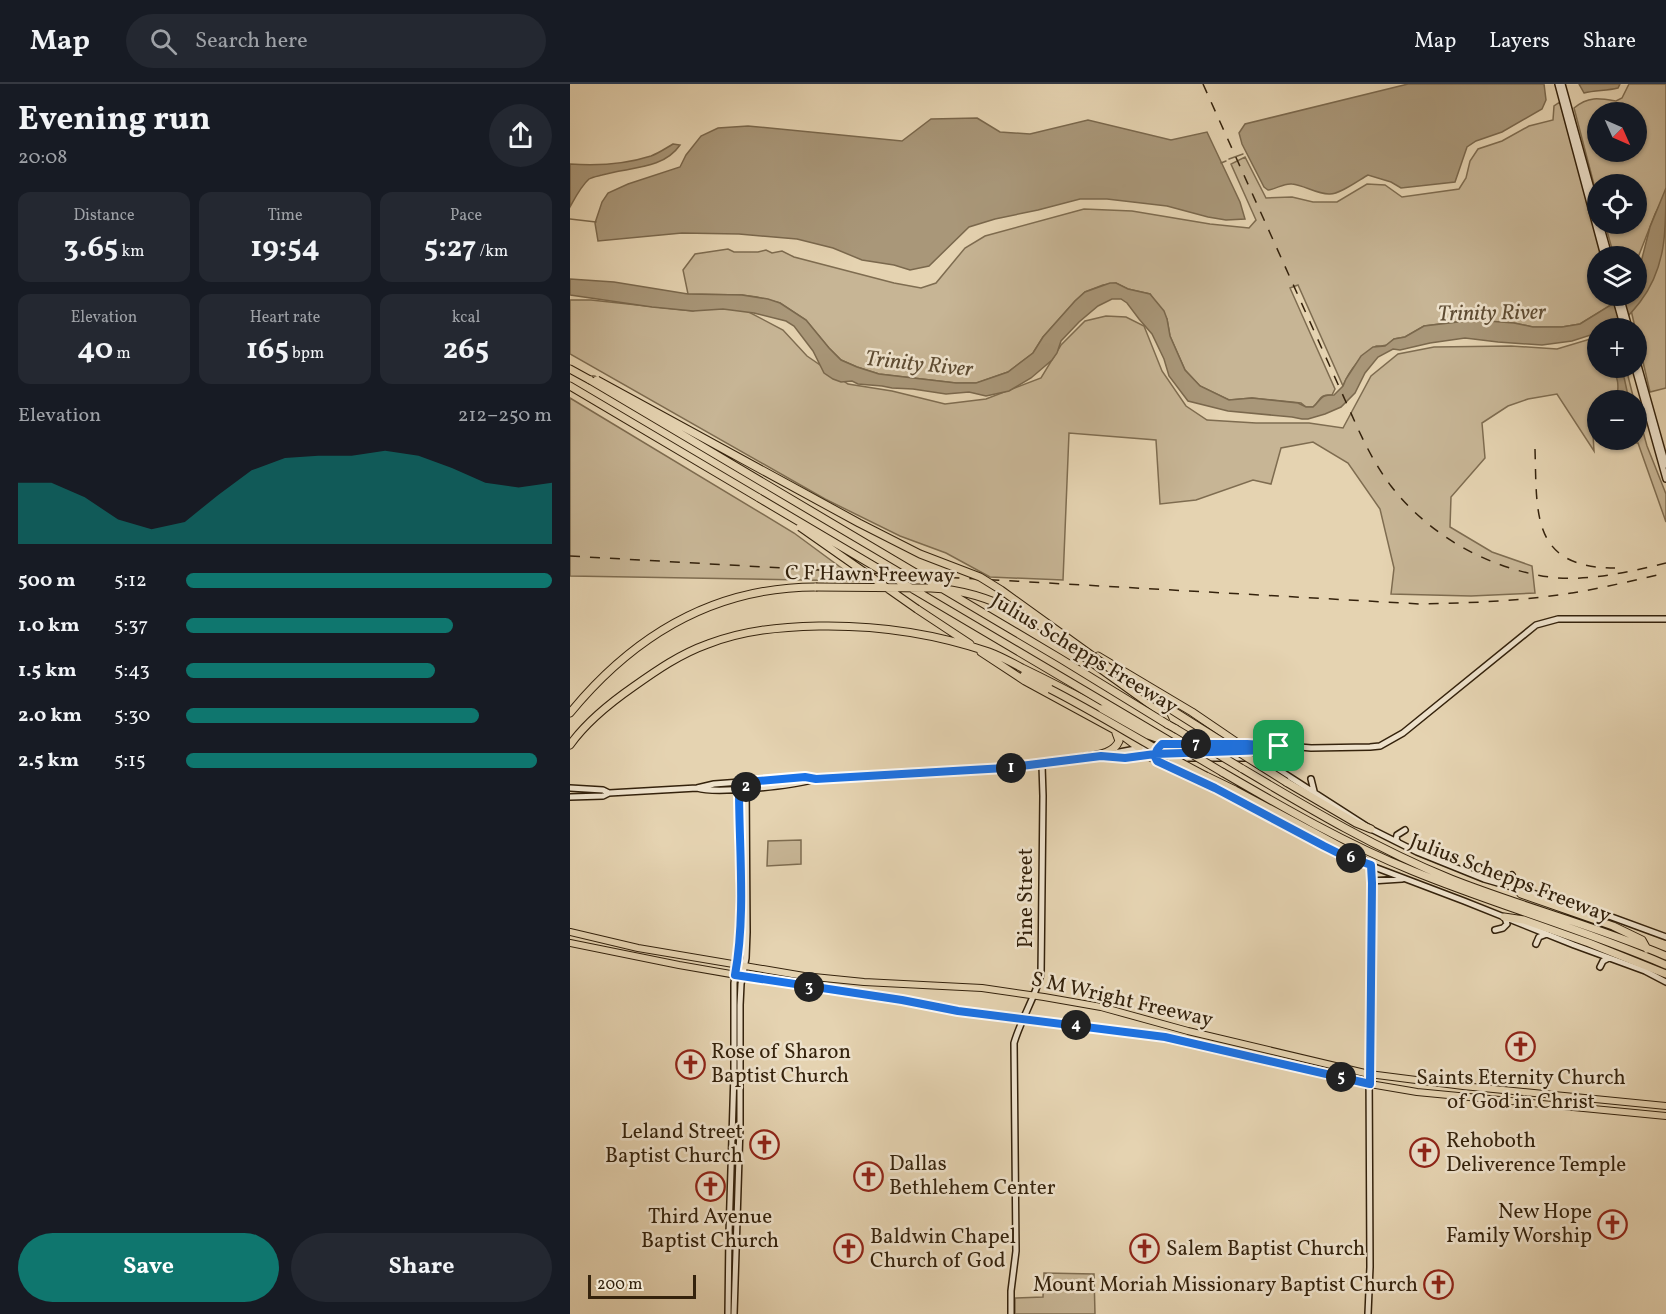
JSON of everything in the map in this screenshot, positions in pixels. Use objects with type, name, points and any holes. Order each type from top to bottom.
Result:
[{"type":"highway","name":"Julius Schepps Freeway","points":[[570,369],[1338,825],[1421,866],[1464,884],[1666,956]]},
{"type":"highway","points":[[590,380],[597,380],[607,385],[901,545],[980,577],[1152,698],[1286,782],[1356,823],[1371,829]]},
{"type":"highway","name":"Julius Schepps Freeway","points":[[570,386],[1181,748],[1325,830],[1395,864],[1623,947],[1666,965]]},
{"type":"highway","points":[[759,498],[1004,668],[1115,730],[1139,748]]},
{"type":"highway","name":"C F Hawn Freeway","points":[[570,713],[605,676],[644,643],[679,620],[716,603],[791,587],[931,588],[978,596],[1031,620],[1162,713],[1167,724]]},
{"type":"highway","points":[[570,745],[600,712],[620,696],[665,664],[706,645],[751,631],[784,627],[851,626],[888,628],[946,640],[996,655],[1148,735],[1181,748]]},
{"type":"highway","points":[[1072,641],[1176,703],[1239,744]]},
{"type":"highway","points":[[984,654],[1089,709],[1167,757],[1235,790],[1371,865]]},
{"type":"highway","points":[[1080,758],[1106,753],[1116,747],[1119,741],[1115,730]]},
{"type":"highway","points":[[1517,889],[1521,894],[1626,932],[1642,940],[1647,948]]},
{"type":"highway","points":[[1504,917],[1524,920],[1666,974]]},
{"type":"main road","points":[[1558,84],[1604,246]]},
{"type":"main road","points":[[1562,84],[1587,174]]},
{"type":"main road","points":[[1638,378],[1666,479]]},
{"type":"main road","points":[[1642,378],[1666,465]]},
{"type":"main road","points":[[1101,756],[1162,744],[1380,746],[1403,734],[1536,625],[1558,619],[1666,620]]},
{"type":"main road","points":[[1157,761],[1155,754],[1162,744]]},
{"type":"main road","name":"Julius Schepps Freeway","points":[[1239,744],[1371,829],[1417,852],[1484,879],[1598,912],[1664,936]]},
{"type":"main road","points":[[570,797],[697,788],[704,785],[800,783],[816,779],[995,769],[1101,756],[1125,758],[1155,754],[1268,750],[1279,746]]},
{"type":"main road","name":"Julius Schepps Freeway","points":[[1139,748],[1145,755],[1279,821],[1340,854],[1646,971],[1666,982]]},
{"type":"main road","points":[[1179,771],[1181,762],[1187,758],[1259,757]]},
{"type":"main road","name":"Pine Street","points":[[1011,1314],[1011,1291],[1016,1251],[1014,1054],[1017,1032],[1039,982],[1042,965],[1042,765]]},
{"type":"main road","points":[[739,785],[741,965]]},
{"type":"main road","points":[[734,1314],[731,1299],[729,1234],[734,1073],[734,982],[739,976],[747,932],[746,785]]},
{"type":"main road","points":[[570,789],[603,790],[609,793]]},
{"type":"main road","points":[[1398,842],[1397,835],[1405,830]]},
{"type":"main road","points":[[740,842],[747,843]]},
{"type":"main road","points":[[1368,1314],[1371,865]]},
{"type":"main road","points":[[1509,886],[1507,880],[1512,875]]},
{"type":"main road","points":[[1371,880],[1404,879]]},
{"type":"main road","points":[[1495,930],[1507,924],[1504,917]]},
{"type":"main road","name":"S M Wright Freeway","points":[[570,932],[638,948],[804,976],[864,982],[982,988],[1034,995],[1101,1007],[1188,1031],[1369,1074],[1463,1086],[1666,1106]]},
{"type":"main road","points":[[1536,944],[1539,937],[1547,934]]},
{"type":"main road","name":"S M Wright Freeway","points":[[570,943],[739,976],[902,1000],[958,1011],[1184,1040],[1370,1084],[1416,1092],[1666,1116]]},
{"type":"main road","points":[[1600,967],[1603,961],[1610,958]]},
{"type":"main road","points":[[728,1314],[731,1299]]},
{"type":"shaded area","points":[[1408,84],[1544,84],[1546,100],[1542,109],[1502,132],[1476,141],[1467,147],[1455,182],[1401,188],[1391,182],[1368,175],[1333,194],[1319,193],[1292,184],[1268,190],[1264,187],[1242,144],[1239,133],[1245,124]]},
{"type":"shaded area","points":[[1579,84],[1620,84],[1618,88],[1584,93]]},
{"type":"shaded area","points":[[1629,84],[1666,84],[1666,192],[1642,246],[1611,246],[1608,234],[1647,234],[1647,174],[1591,174],[1588,162],[1647,162],[1647,102],[1587,102],[1587,158],[1574,108],[1589,100],[1616,101],[1622,98]]},
{"type":"shaded area","points":[[1560,102],[1587,201],[1587,234],[1596,234],[1599,246],[1587,246],[1587,306],[1609,306],[1580,324],[1562,327],[1462,321],[1424,326],[1405,337],[1394,339],[1387,345],[1376,346],[1356,363],[1343,386],[1298,285],[1290,288],[1335,389],[1332,395],[1322,397],[1313,407],[1306,407],[1301,403],[1252,398],[1229,400],[1200,386],[1185,370],[1170,336],[1167,319],[1150,294],[1128,289],[1116,283],[1085,292],[1043,337],[1033,353],[1008,372],[977,383],[956,383],[879,374],[857,367],[841,360],[806,320],[780,303],[742,295],[688,294],[683,270],[695,254],[728,249],[734,252],[782,251],[794,257],[921,288],[936,283],[965,248],[985,236],[1084,209],[1132,211],[1249,228],[1256,220],[1231,164],[1245,157],[1266,198],[1292,197],[1313,202],[1337,202],[1367,184],[1385,185],[1402,197],[1459,189],[1466,178],[1470,161],[1478,149],[1502,141],[1529,126],[1553,120],[1554,106]]},
{"type":"shaded area","points":[[977,118],[1000,132],[1030,134],[1088,120],[1171,140],[1207,132],[1240,202],[1245,219],[1226,220],[1208,217],[1167,206],[1107,199],[1080,199],[969,227],[929,266],[910,270],[862,260],[833,248],[797,239],[739,234],[682,233],[598,241],[595,223],[602,202],[608,193],[680,167],[701,136],[718,128],[748,126],[902,141],[931,119]]},
{"type":"shaded area","points":[[673,144],[680,145],[673,153],[655,163],[589,179],[570,207],[570,164],[622,163],[651,156]]},
{"type":"shaded area","points":[[1666,188],[1663,248],[1655,276],[1647,292],[1647,246],[1645,246],[1650,227]]},
{"type":"shaded area","points":[[1666,223],[1666,388],[1650,392],[1647,378],[1647,318],[1633,318],[1631,310],[1633,306],[1647,306],[1647,270]]},
{"type":"shaded area","points":[[570,279],[614,282],[688,294],[742,295],[768,299],[780,303],[806,320],[841,360],[879,374],[956,383],[976,383],[1008,372],[1033,353],[1043,337],[1085,292],[1116,283],[1128,289],[1150,294],[1164,311],[1170,336],[1185,370],[1200,386],[1229,400],[1252,398],[1298,403],[1306,407],[1313,407],[1322,398],[1334,395],[1343,386],[1361,356],[1373,347],[1385,346],[1394,339],[1405,337],[1424,326],[1475,320],[1533,327],[1562,327],[1580,324],[1587,320],[1587,336],[1572,341],[1542,345],[1465,338],[1400,350],[1393,349],[1378,357],[1365,373],[1355,393],[1341,407],[1325,414],[1302,419],[1228,411],[1188,401],[1169,376],[1152,334],[1127,303],[1121,299],[1112,299],[1098,306],[1079,322],[1061,341],[1052,360],[1031,378],[1009,391],[986,396],[969,392],[946,394],[858,384],[852,381],[841,382],[824,373],[813,351],[794,326],[786,321],[754,313],[723,309],[693,311],[570,295]]},
{"type":"shaded area","points":[[570,300],[591,300],[693,311],[714,303],[743,309],[783,330],[807,356],[848,384],[892,391],[945,404],[986,399],[1041,378],[1061,345],[1085,321],[1106,316],[1126,317],[1144,326],[1162,371],[1186,406],[1207,420],[1309,423],[1343,428],[1371,376],[1398,354],[1434,347],[1511,346],[1557,349],[1587,340],[1587,378],[1628,378],[1632,390],[1587,390],[1587,440],[1557,394],[1528,399],[1508,406],[1482,423],[1485,458],[1451,497],[1450,527],[1492,552],[1532,566],[1535,593],[1471,596],[1391,594],[1394,568],[1380,509],[1348,463],[1313,442],[1281,448],[1271,484],[1253,480],[1196,500],[1160,504],[1156,440],[1069,433],[1063,580],[990,577],[946,553],[900,536],[825,499],[570,354]]},
{"type":"shaded area","points":[[1609,306],[1636,306],[1624,318],[1590,318]]},
{"type":"shaded area","points":[[1617,378],[1624,378],[1627,390],[1618,390]]},
{"type":"shaded area","points":[[570,398],[794,533],[859,581],[570,576]]},
{"type":"shaded area","points":[[1647,446],[1666,494],[1666,522],[1640,450],[1647,450]]},
{"type":"shaded area","points":[[801,840],[801,864],[767,866],[768,841]]},
{"type":"shaded area","points":[[1044,1273],[1094,1274],[1095,1314],[1015,1314],[1015,1298],[1043,1297]]},
{"type":"waterway","points":[[1229,159],[1243,154]]},
{"type":"waterway","points":[[1221,163],[1226,161]]},
{"type":"waterway","points":[[570,219],[596,222]]},
{"type":"railway","points":[[1203,84],[1362,438],[1382,473],[1406,504],[1441,534],[1461,546],[1503,566],[1526,573],[1578,578],[1608,575],[1666,563]]},
{"type":"railway","points":[[1535,449],[1539,515],[1544,533],[1553,547],[1567,559],[1588,566],[1615,568]]},
{"type":"railway","points":[[570,556],[1420,604],[1553,596],[1666,573]]},
{"type":"place","name":"Saints Eternity Church of God in Christ","points":[[1521,1047]]},
{"type":"place","name":"Rose of Sharon Baptist Church","points":[[690,1064]]},
{"type":"place","name":"Leland Street Baptist Church","points":[[764,1144]]},
{"type":"place","name":"Rehoboth Deliverence Temple","points":[[1425,1153]]},
{"type":"place","name":"Dallas Bethlehem Center","points":[[868,1176]]},
{"type":"place","name":"Third Avenue Baptist Church","points":[[710,1186]]},
{"type":"place","name":"New Hope Family Worship","points":[[1613,1224]]},
{"type":"place","name":"Baldwin Chapel Church of God","points":[[849,1249]]},
{"type":"place","name":"Salem Baptist Church","points":[[1145,1249]]},
{"type":"place","name":"Mount Moriah Missionary Baptist Church","points":[[1439,1285]]},
{"type":"route","points":[[1279,746],[1268,744],[1162,744],[1156,750],[1155,754],[1155,757],[1157,761],[1215,788],[1340,854],[1371,865],[1370,1084],[1165,1037],[958,1011],[902,1000],[735,975],[740,939],[739,788],[746,788],[746,782],[805,777],[816,779],[995,769],[1035,766],[1101,756],[1125,758],[1155,754],[1182,752],[1268,750],[1279,746]]},
{"type":"water label","name":"Trinity River","points":[[1492,314]]},
{"type":"water label","name":"Trinity River","points":[[919,365]]}]
